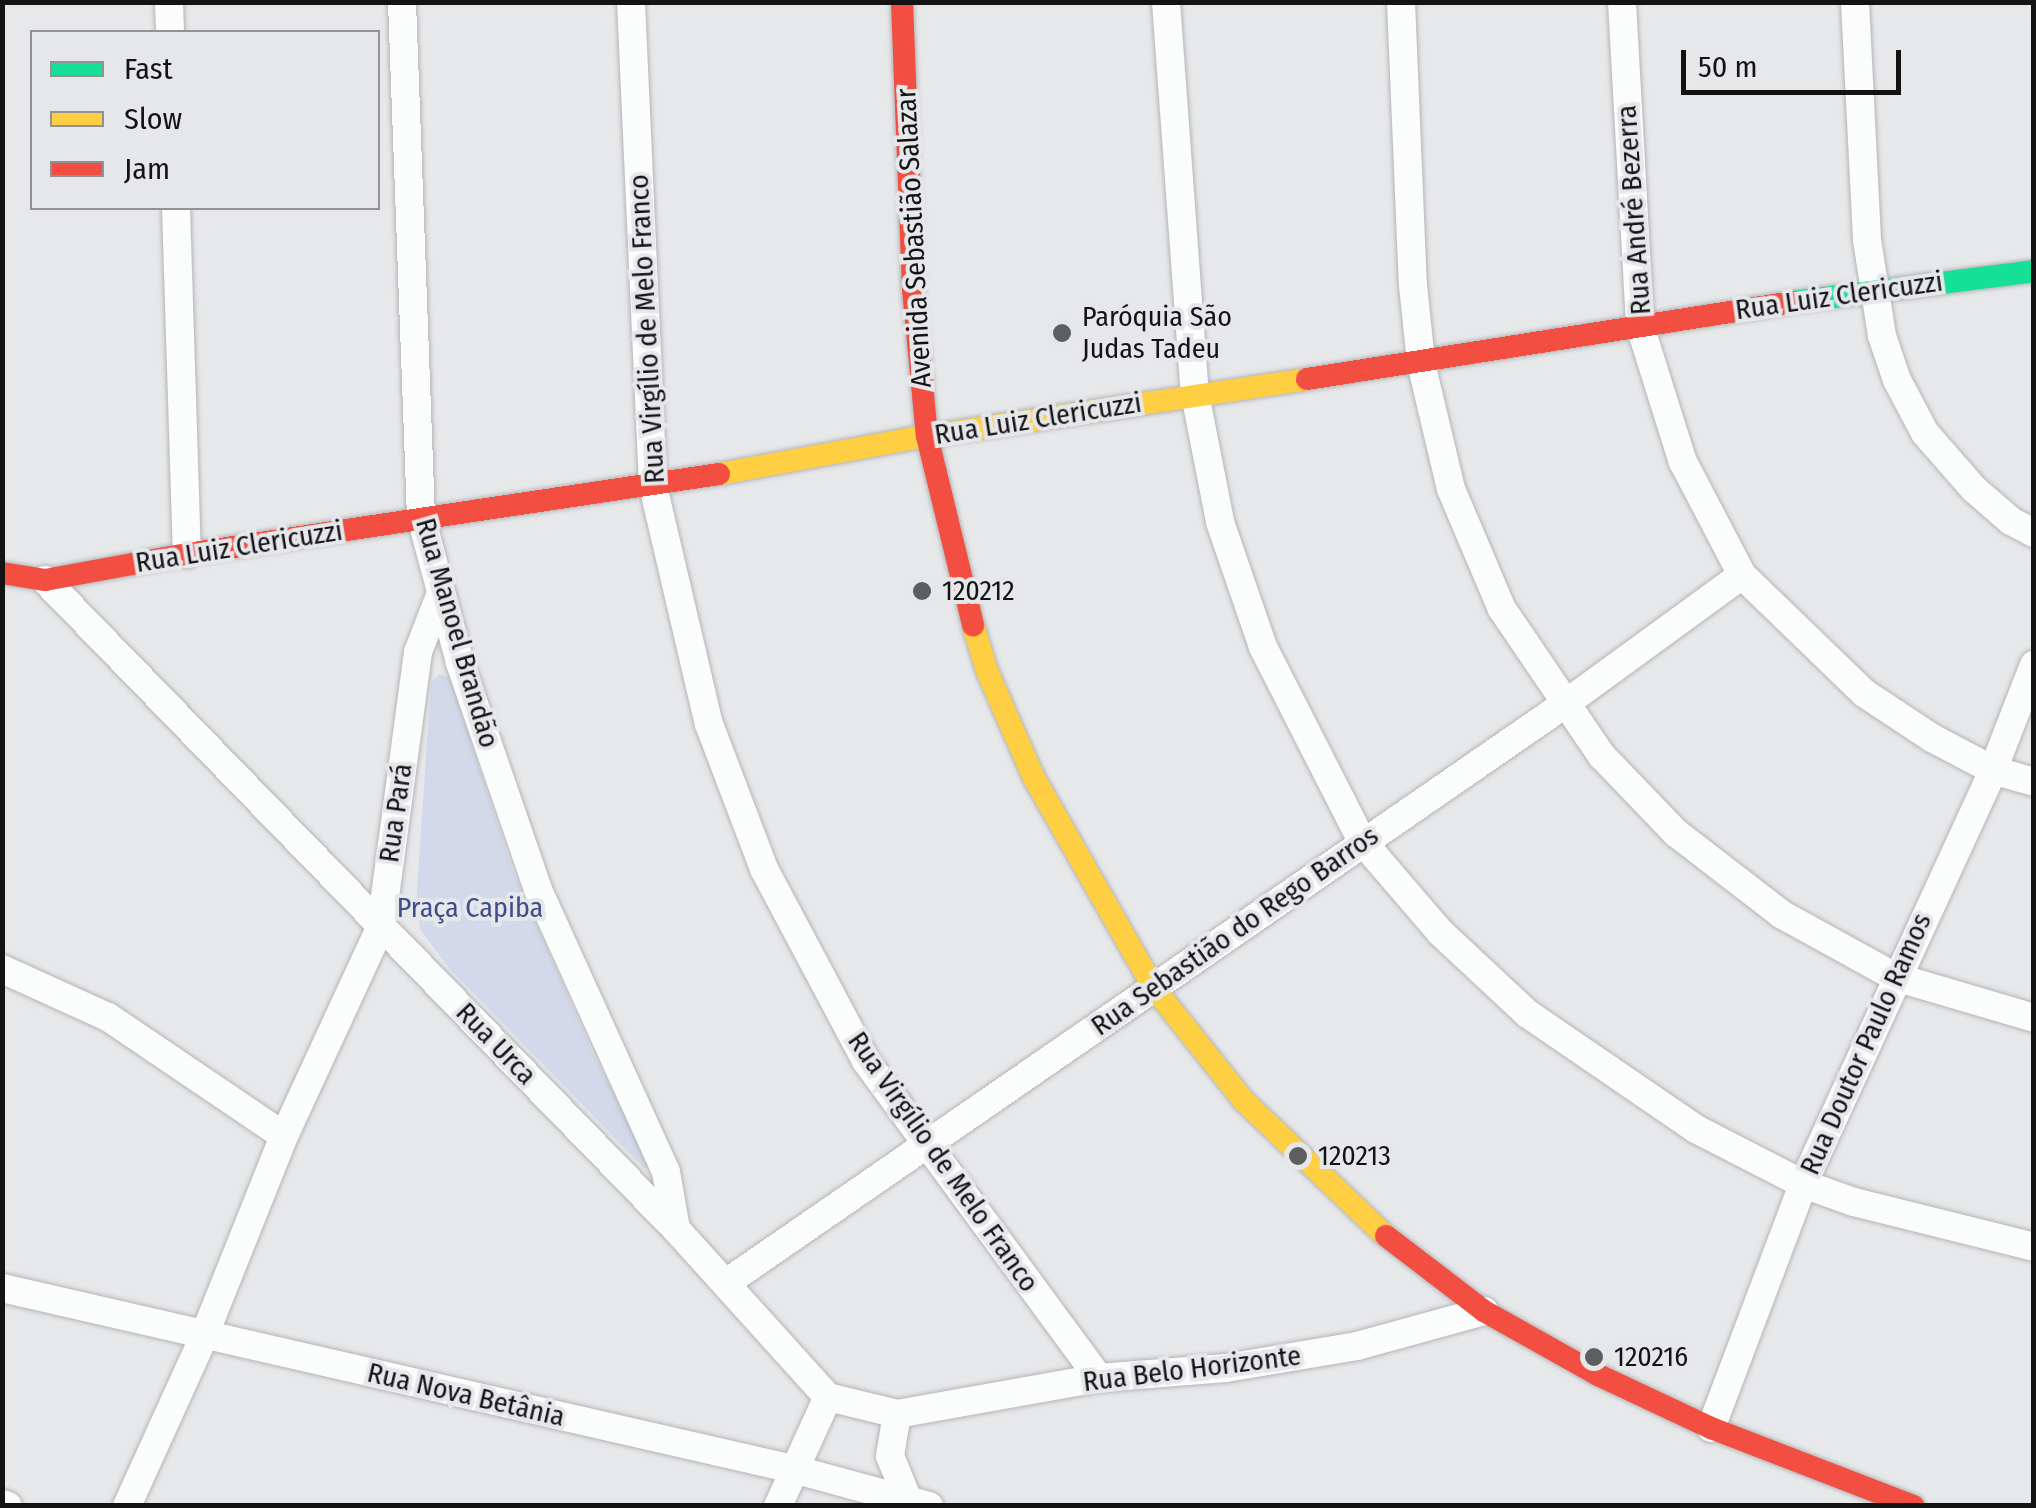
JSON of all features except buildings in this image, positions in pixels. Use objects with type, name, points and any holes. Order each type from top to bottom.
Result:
[{"type":"street","points":[[170,2],[170,30]]},
{"type":"street","name":"Rua Manoel Brandão","points":[[402,2],[421,518],[460,664],[539,892],[666,1172],[676,1229]]},
{"type":"street","name":"Rua Virgílio de Melo Franco","points":[[632,2],[653,486],[709,724],[764,869],[866,1061],[1099,1378]]},
{"type":"street","name":"Avenida Sebastião Salazar","points":[[902,2],[914,289],[926,436],[957,573],[987,671],[1034,778],[1154,988],[1244,1100],[1360,1216],[1484,1311],[1598,1375],[1711,1428],[1914,1506]]},
{"type":"street","points":[[1166,2],[1195,394],[1220,522],[1263,646],[1362,841],[1440,932],[1528,1014],[1696,1128],[1803,1184],[1854,1202],[2034,1247]]},
{"type":"street","points":[[1400,2],[1412,285],[1421,363],[1451,489],[1502,609],[1602,756],[1676,832],[1780,914],[1895,977],[2034,1018]]},
{"type":"street","name":"Rua André Bezerra","points":[[1622,2],[1640,326],[1683,462],[1742,575],[1864,693],[1932,738],[1993,770],[2034,782]]},
{"type":"street","points":[[1854,2],[1872,289],[1897,380],[1925,432],[1974,489],[2011,522],[2034,533]]},
{"type":"street","points":[[176,210],[187,554]]},
{"type":"street","name":"Rua Luiz Clericuzzi","points":[[2,573],[45,580],[187,554],[653,486],[926,436],[1195,394],[1421,363],[1872,289],[2034,271]]},
{"type":"street","name":"Rua Sebastião do Rego Barros","points":[[726,1283],[1565,704],[1742,575]]},
{"type":"street","name":"Rua Urca","points":[[45,580],[676,1229],[828,1397]]},
{"type":"street","name":"Rua Pará","points":[[127,1506],[204,1336],[284,1136],[382,926],[418,652],[441,593]]},
{"type":"street","name":"Rua Doutor Paulo Ramos","points":[[1711,1428],[1803,1184],[1993,770],[2034,665]]},
{"type":"street","points":[[2,969],[108,1017],[284,1136]]},
{"type":"street","name":"Rua Nova Betânia","points":[[2,1288],[793,1469],[919,1503]]},
{"type":"street","name":"Rua Belo Horizonte","points":[[897,1414],[1099,1378],[1226,1368],[1357,1346],[1484,1311]]},
{"type":"street","points":[[778,1506],[828,1397],[897,1414],[890,1456],[919,1503]]},
{"type":"green space","name":"Praça Capiba","points":[[440,674],[450,678],[513,871],[593,1053],[651,1164],[645,1169],[449,968],[420,929],[416,904],[431,683]]},
{"type":"traffic: fast","points":[[1793,302],[2034,271]]},
{"type":"traffic: slow","points":[[719,474],[927,436],[1307,379]]},
{"type":"traffic: slow","points":[[973,625],[987,671],[1034,778],[1154,988],[1243,1100],[1386,1236]]},
{"type":"traffic: jam","points":[[902,2],[913,289],[927,436],[973,625]]},
{"type":"traffic: jam","points":[[1307,379],[1793,302]]},
{"type":"traffic: jam","points":[[2,573],[45,580],[187,554],[719,474]]},
{"type":"traffic: jam","points":[[1386,1236],[1484,1311],[1598,1375],[1711,1428],[1913,1506]]},
{"type":"place","name":"Paróquia São Judas Tadeu","points":[[1062,333]]},
{"type":"place","name":"120212","points":[[922,591]]},
{"type":"place","name":"120213","points":[[1298,1156]]},
{"type":"place","name":"120216","points":[[1594,1357]]}]
